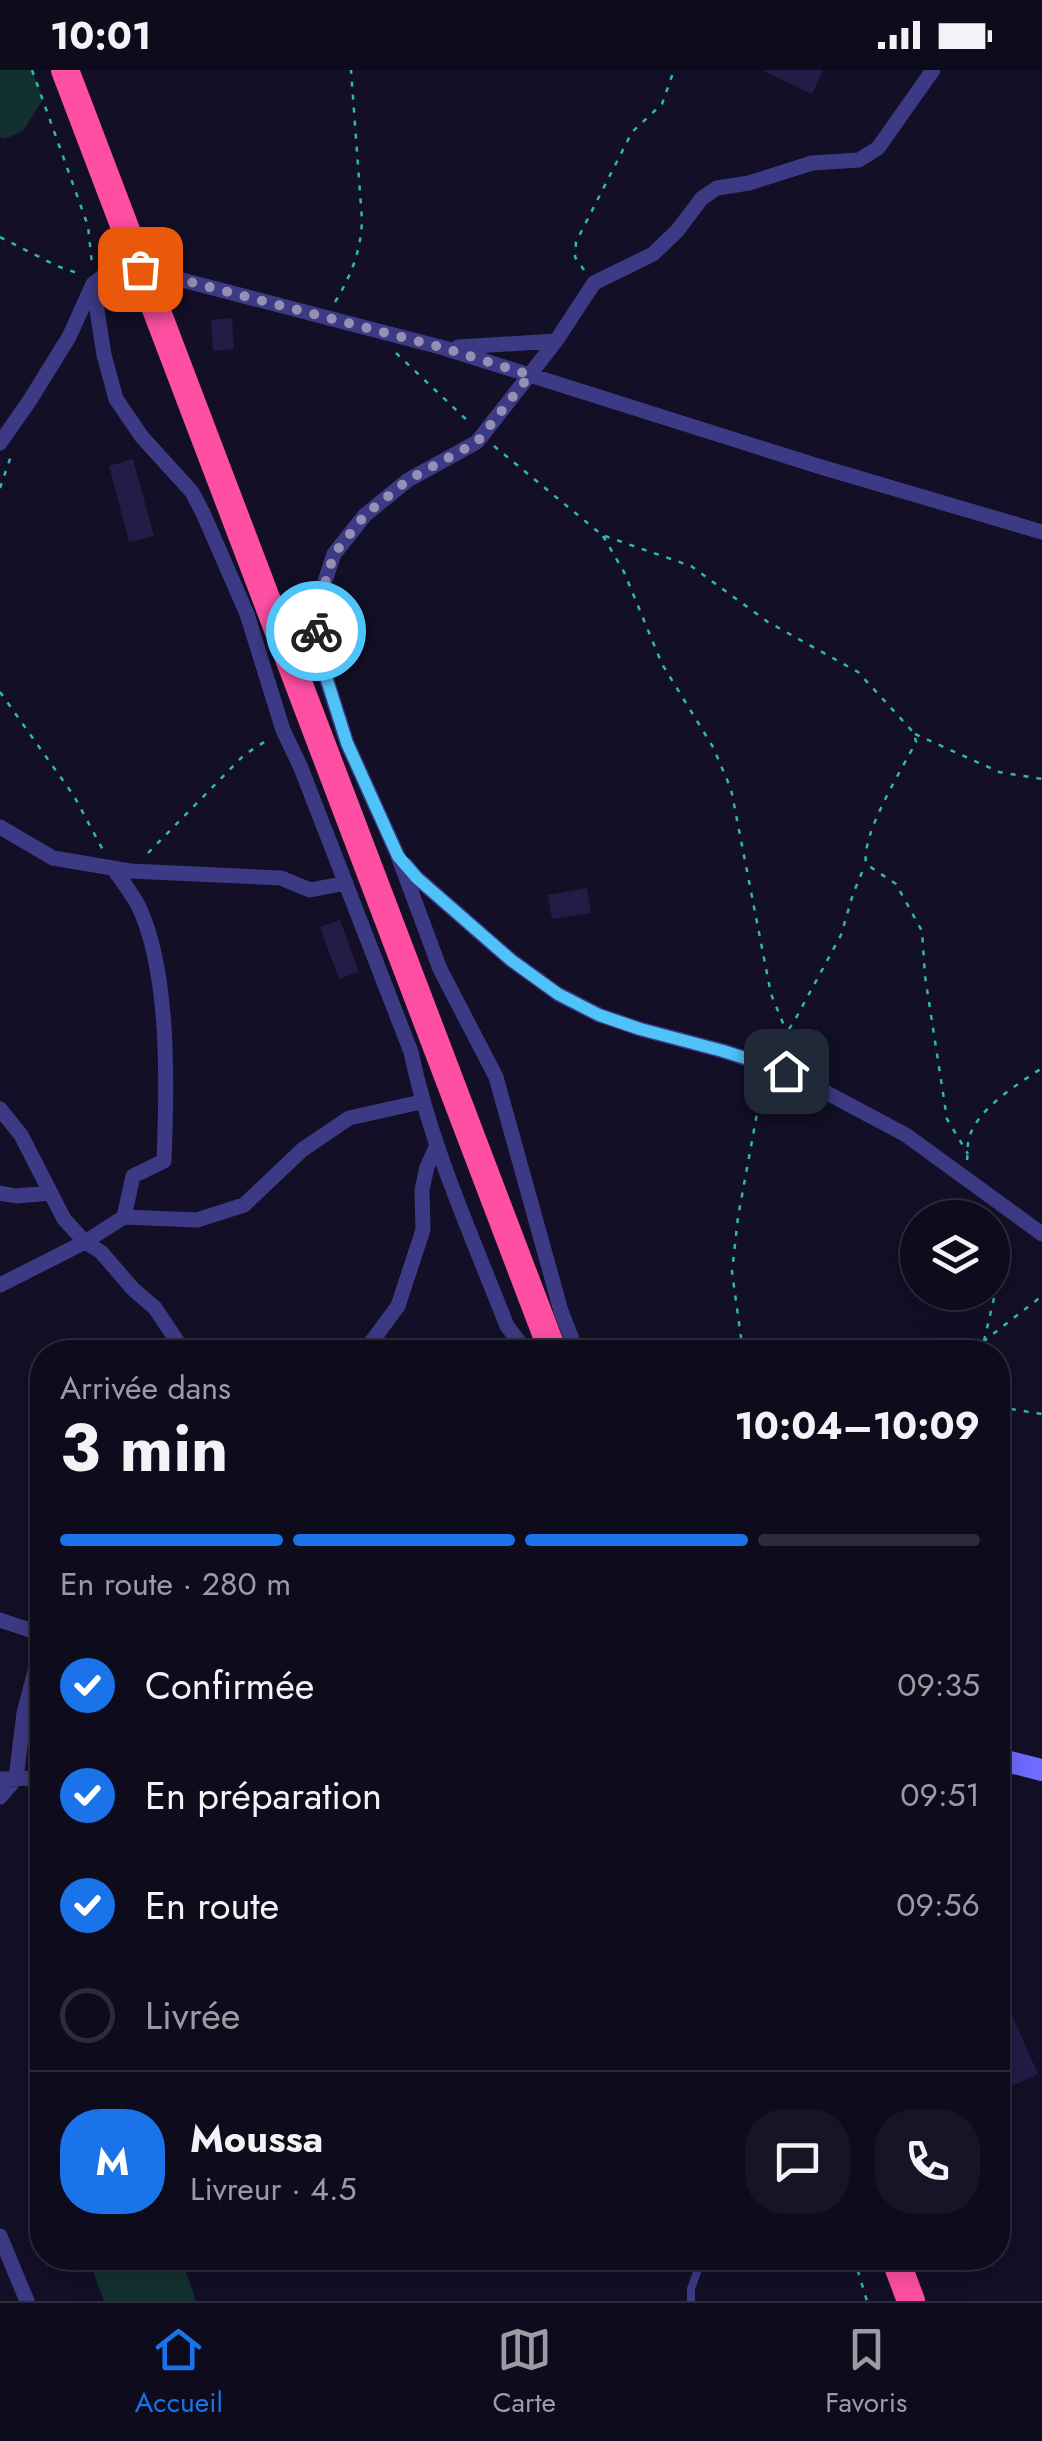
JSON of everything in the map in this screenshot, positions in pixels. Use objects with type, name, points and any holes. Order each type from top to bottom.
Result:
[{"type":"highway","points":[[65,70],[548,1340]]},
{"type":"highway","points":[[899,2270],[911,2301]]},
{"type":"street","points":[[572,1340],[496,1076],[440,968],[398,856],[347,743],[315,642],[322,593],[334,554],[365,515],[408,480],[477,442],[556,340],[594,283],[653,254],[702,198],[717,188],[749,184],[812,163],[859,160],[878,148],[933,70]]},
{"type":"street","points":[[0,443],[69,337],[93,284],[106,274],[140,269],[444,348],[1042,532]]},
{"type":"street","points":[[93,284],[104,355],[116,399],[142,437],[192,492],[247,614],[282,730],[302,768],[410,1052],[421,1102],[437,1145],[507,1326],[517,1340]]},
{"type":"street","points":[[444,348],[556,340]]},
{"type":"street","points":[[0,827],[53,858],[121,869],[281,878],[310,890],[346,883]]},
{"type":"street","points":[[398,856],[417,878],[511,960],[558,994],[612,1020],[786,1071],[906,1136],[1042,1234]]},
{"type":"street","points":[[121,869],[153,950],[162,1007],[167,1098],[164,1161],[133,1176],[124,1217]]},
{"type":"street","points":[[0,1285],[86,1242],[124,1217],[197,1220],[244,1204],[302,1150],[350,1118],[421,1102]]},
{"type":"street","points":[[0,1109],[21,1135],[64,1219],[154,1308],[176,1340]]},
{"type":"street","points":[[373,1340],[398,1306],[423,1230],[422,1190],[437,1145]]},
{"type":"street","points":[[0,1194],[51,1193]]},
{"type":"street","points":[[0,1620],[30,1630]]},
{"type":"street","points":[[0,1797],[30,1691]]},
{"type":"street","points":[[1010,1762],[1042,1770]]},
{"type":"street","points":[[0,2236],[27,2301]]},
{"type":"lane","points":[[691,2301],[698,2270]]},
{"type":"path","points":[[0,237],[57,266],[94,278],[88,226],[32,70]]},
{"type":"path","points":[[326,317],[350,279],[361,241],[350,70]]},
{"type":"path","points":[[594,283],[575,257],[576,242],[632,132],[662,104],[674,70]]},
{"type":"path","points":[[398,355],[501,453],[602,535],[691,566],[768,622],[858,672],[914,734],[998,772],[1042,779]]},
{"type":"path","points":[[602,535],[624,572],[662,664],[713,747],[731,788],[771,994],[786,1033]]},
{"type":"path","points":[[0,692],[121,869],[244,756],[282,730]]},
{"type":"path","points":[[741,1340],[732,1272],[740,1200],[766,1065],[840,935],[866,864],[864,853],[880,811],[916,742],[914,734]]},
{"type":"path","points":[[866,864],[896,884],[922,931],[947,1119],[968,1154]]},
{"type":"path","points":[[966,1178],[969,1136],[982,1116],[1010,1089],[1042,1068]]},
{"type":"path","points":[[984,1340],[1042,1296]]},
{"type":"path","points":[[984,1340],[991,1310]]},
{"type":"path","points":[[1010,1409],[1042,1414]]},
{"type":"path","points":[[858,2270],[867,2301]]},
{"type":"green space","points":[[0,70],[32,70],[43,99],[23,131],[5,139],[0,137]]},
{"type":"green space","points":[[92,2270],[185,2270],[196,2301],[104,2301]]},
{"type":"building","points":[[761,70],[823,70],[812,94]]},
{"type":"building","points":[[232,318],[234,349],[213,351],[211,320]]},
{"type":"building","points":[[133,459],[154,536],[129,542],[109,466]]},
{"type":"building","points":[[587,888],[591,913],[552,919],[548,895]]},
{"type":"building","points":[[340,920],[359,972],[339,979],[320,927]]},
{"type":"building","points":[[1010,2016],[1038,2074],[1012,2086],[1010,2081]]},
{"type":"way so far","points":[[140,269],[444,348],[530,375],[477,442],[408,480],[365,515],[334,554],[316,631]]},
{"type":"route","points":[[316,631],[315,642],[347,743],[398,856],[417,878],[511,960],[558,994],[599,1015],[640,1029],[786,1071]]}]
